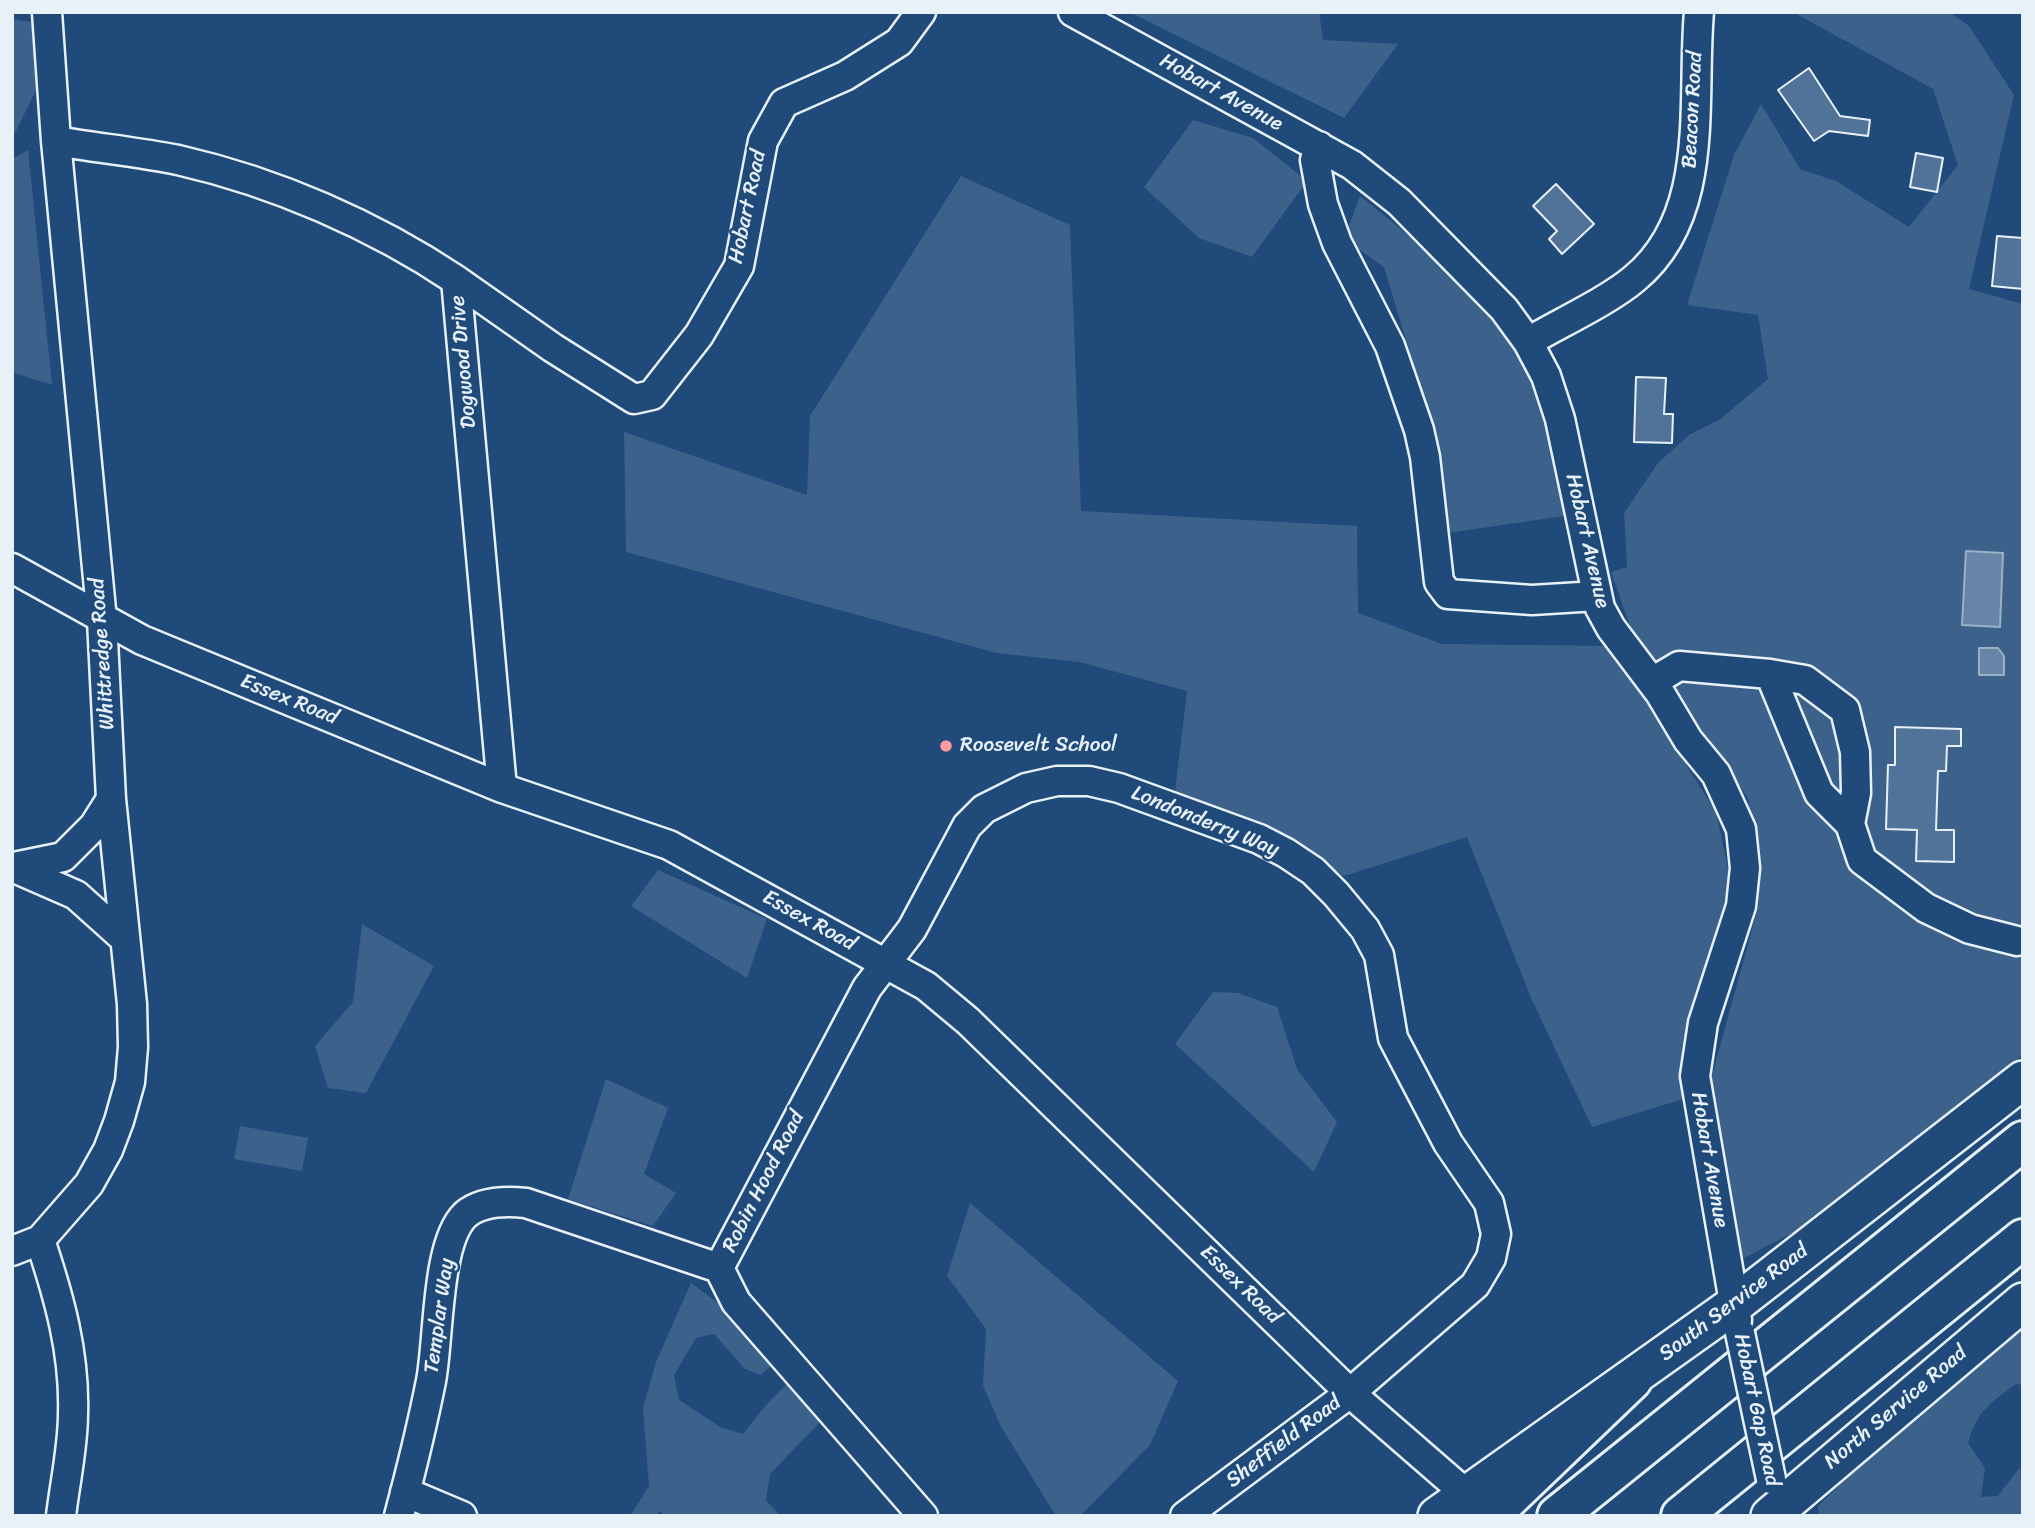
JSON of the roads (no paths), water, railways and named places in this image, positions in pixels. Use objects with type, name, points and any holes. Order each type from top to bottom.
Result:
[{"type":"highway","points":[[1557,1516],[2023,1141]]},
{"type":"highway","points":[[1681,1516],[2023,1239]]},
{"type":"highway","points":[[1464,1508],[1632,1380]]},
{"type":"main road","name":"South Service Road","points":[[1632,1380],[1737,1319],[2023,1080]]},
{"type":"main road","name":"North Service Road","points":[[1774,1505],[2023,1302]]},
{"type":"street","name":"Whittredge Road","points":[[12,1251],[40,1240],[89,1184],[108,1150],[123,1108],[130,1082],[133,1046],[111,799],[102,620],[56,141],[47,12]]},
{"type":"street","name":"Hobart Road","points":[[456,280],[552,348],[634,399],[652,395],[699,335],[739,266],[763,141],[783,103],[845,76],[899,42],[921,12]]},
{"type":"street","name":"Hobart Avenue","points":[[1073,12],[1352,165],[1399,202],[1476,279],[1528,342],[1546,376],[1560,419],[1597,596],[1611,628],[1651,682],[1688,740],[1716,774],[1741,829],[1745,868],[1741,906],[1703,1023],[1695,1076],[1737,1319]]},
{"type":"street","name":"Beacon Road","points":[[1528,342],[1634,279],[1656,255],[1673,226],[1688,189],[1694,155],[1699,12]]},
{"type":"street","name":"Dogwood Drive","points":[[56,141],[177,160],[242,178],[400,243],[456,280],[502,788]]},
{"type":"street","points":[[1319,146],[1315,168],[1323,204],[1337,243],[1390,346],[1419,430],[1425,457],[1438,582],[1448,594],[1532,600],[1597,596]]},
{"type":"street","name":"Essex Road","points":[[12,568],[142,640],[502,788],[669,845],[926,986],[968,1021],[1350,1393],[1464,1508]]},
{"type":"street","points":[[1651,682],[1679,666],[1805,680],[1845,710],[1855,752],[1856,793],[1850,824]]},
{"type":"street","points":[[1770,674],[1819,793],[1850,824],[1862,860],[1926,908],[1970,929],[2021,939]]},
{"type":"street","name":"Londonderry Way","points":[[886,964],[912,929],[972,819],[1004,797],[1042,784],[1089,781],[1119,788],[1259,839],[1312,871],[1365,929],[1379,955],[1393,1038],[1448,1143],[1489,1203],[1496,1234],[1491,1258],[1475,1285],[1350,1393]]},
{"type":"street","points":[[13,867],[63,857],[94,826],[111,799]]},
{"type":"street","points":[[13,867],[76,895],[125,939]]},
{"type":"street","name":"Robin Hood Road","points":[[886,964],[867,988],[719,1268],[736,1302],[923,1516]]},
{"type":"street","name":"Templar Way","points":[[402,1504],[431,1378],[443,1276],[456,1228],[466,1215],[495,1203],[526,1203],[719,1268]]},
{"type":"street","points":[[40,1240],[60,1298],[69,1343],[74,1414],[61,1516]]},
{"type":"street","name":"Hobart Gap Road","points":[[1737,1319],[1774,1505]]},
{"type":"street","name":"Sheffield Road","points":[[1185,1516],[1350,1393]]},
{"type":"street","points":[[402,1504],[463,1516]]},
{"type":"place","name":"Roosevelt School","points":[[946,746]]}]
